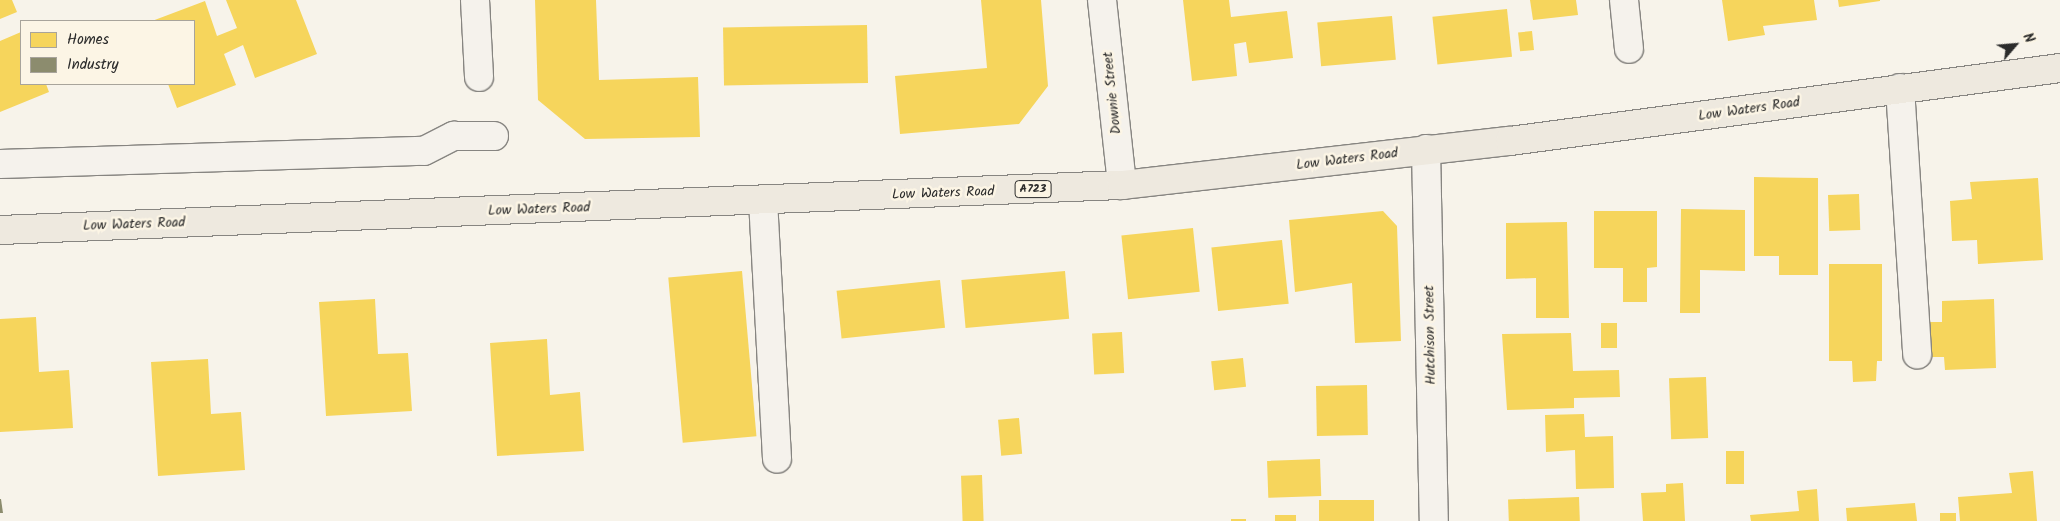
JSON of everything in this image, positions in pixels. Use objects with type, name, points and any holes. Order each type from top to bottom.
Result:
[{"type":"main road","name":"Low Waters Road","points":[[0,230],[1122,185],[1426,149],[2060,68]]},
{"type":"street","points":[[476,0],[480,77]]},
{"type":"street","name":"Downie Street","points":[[1102,0],[1122,185]]},
{"type":"street","points":[[1624,0],[1630,49]]},
{"type":"street","points":[[1900,88],[1917,354]]},
{"type":"street","points":[[0,164],[424,151],[454,136],[494,136]]},
{"type":"street","name":"Hutchison Street","points":[[1426,149],[1434,521]]},
{"type":"street","points":[[763,200],[777,459]]},
{"type":"building: Homes","points":[[0,0],[12,0],[17,12],[0,19]]},
{"type":"building: Homes","points":[[226,0],[296,0],[317,54],[255,78],[243,45],[224,54],[236,85],[177,108],[168,85],[195,85],[195,20],[155,20],[205,1],[217,36],[237,28]]},
{"type":"building: Homes","points":[[535,0],[596,0],[599,80],[698,77],[700,137],[585,139],[538,100]]},
{"type":"building: Homes","points":[[981,0],[1041,0],[1048,86],[1019,124],[900,134],[895,76],[987,68]]},
{"type":"building: Homes","points":[[1183,0],[1229,0],[1231,17],[1287,11],[1293,58],[1249,63],[1246,42],[1234,44],[1237,76],[1192,81]]},
{"type":"building: Homes","points":[[1530,0],[1576,0],[1578,15],[1533,20]]},
{"type":"building: Homes","points":[[1722,0],[1814,0],[1817,20],[1763,26],[1765,35],[1728,41]]},
{"type":"building: Homes","points":[[1838,0],[1880,0],[1880,1],[1839,7]]},
{"type":"building: Homes","points":[[1507,9],[1512,57],[1437,65],[1432,17]]},
{"type":"building: Homes","points":[[1392,16],[1396,60],[1321,66],[1317,23]]},
{"type":"building: Homes","points":[[867,25],[868,83],[724,86],[723,28]]},
{"type":"building: Homes","points":[[1532,31],[1534,50],[1520,51],[1518,32]]},
{"type":"building: Homes","points":[[20,32],[20,85],[46,85],[49,92],[0,112],[0,41]]},
{"type":"building: Homes","points":[[1754,177],[1818,178],[1818,275],[1779,275],[1779,256],[1754,256]]},
{"type":"building: Homes","points":[[2038,178],[2043,260],[1978,264],[1977,240],[1952,241],[1950,201],[1972,199],[1970,182]]},
{"type":"building: Homes","points":[[1859,194],[1860,230],[1829,231],[1828,195]]},
{"type":"building: Homes","points":[[1681,209],[1745,210],[1745,271],[1700,270],[1700,313],[1680,313]]},
{"type":"building: Homes","points":[[1383,211],[1397,226],[1401,341],[1355,343],[1352,283],[1295,292],[1289,220]]},
{"type":"building: Homes","points":[[1594,211],[1657,211],[1657,267],[1647,268],[1647,302],[1623,302],[1623,268],[1594,268]]},
{"type":"building: Homes","points":[[1567,222],[1569,318],[1536,318],[1536,278],[1506,279],[1506,223]]},
{"type":"building: Homes","points":[[1193,228],[1200,292],[1128,299],[1121,236]]},
{"type":"building: Homes","points":[[1282,240],[1289,304],[1218,311],[1211,247]]},
{"type":"building: Homes","points":[[1829,264],[1882,264],[1882,361],[1877,361],[1876,381],[1853,382],[1852,361],[1829,361]]},
{"type":"building: Homes","points":[[742,271],[756,436],[683,443],[668,277]]},
{"type":"building: Homes","points":[[1065,271],[1069,319],[966,328],[961,280]]},
{"type":"building: Homes","points":[[940,280],[945,328],[842,339],[837,291]]},
{"type":"building: Homes","points":[[375,299],[378,354],[408,353],[412,411],[326,416],[319,302]]},
{"type":"building: Homes","points":[[1994,299],[1996,368],[1945,370],[1944,357],[1925,357],[1924,322],[1942,322],[1942,301]]},
{"type":"building: Homes","points":[[36,317],[39,372],[69,370],[73,428],[0,432],[0,319]]},
{"type":"building: Homes","points":[[1601,323],[1617,323],[1617,348],[1601,348]]},
{"type":"building: Homes","points":[[1122,332],[1124,373],[1094,375],[1092,334]]},
{"type":"building: Homes","points":[[1571,333],[1573,371],[1619,370],[1620,397],[1574,398],[1574,408],[1507,410],[1502,334]]},
{"type":"building: Homes","points":[[547,339],[550,395],[580,392],[584,451],[497,456],[490,343]]},
{"type":"building: Homes","points":[[1243,358],[1246,387],[1214,390],[1211,361]]},
{"type":"building: Homes","points":[[208,359],[211,414],[241,412],[245,470],[158,476],[151,362]]},
{"type":"building: Homes","points":[[1706,377],[1708,438],[1671,439],[1669,378]]},
{"type":"building: Homes","points":[[1367,385],[1368,435],[1317,436],[1316,386]]},
{"type":"building: Homes","points":[[1584,414],[1585,437],[1613,436],[1614,488],[1576,489],[1575,450],[1546,452],[1545,415]]},
{"type":"building: Homes","points":[[1019,418],[1022,454],[1001,456],[998,420]]},
{"type":"building: Homes","points":[[1726,451],[1744,451],[1744,484],[1726,484]]},
{"type":"building: Homes","points":[[1320,459],[1321,496],[1268,498],[1267,461]]},
{"type":"building: Homes","points":[[2033,471],[2037,521],[1960,521],[1958,497],[2012,493],[2009,473]]},
{"type":"building: Homes","points":[[982,475],[984,521],[963,521],[961,476]]},
{"type":"building: Homes","points":[[1683,483],[1685,521],[1643,521],[1641,493],[1666,492],[1666,484]]},
{"type":"building: Homes","points":[[1817,489],[1819,521],[1751,521],[1750,515],[1799,511],[1797,491]]},
{"type":"building: Homes","points":[[1579,497],[1580,521],[1509,521],[1508,499]]},
{"type":"building: Homes","points":[[1319,500],[1374,500],[1374,521],[1319,521]]},
{"type":"building: Homes","points":[[1915,503],[1917,521],[1847,521],[1846,508]]},
{"type":"building: Homes","points":[[1940,513],[1956,513],[1956,521],[1940,521]]},
{"type":"building: Homes","points":[[1275,515],[1296,515],[1296,521],[1275,521]]},
{"type":"building: Homes","points":[[1231,519],[1246,519],[1246,521],[1231,521]]},
{"type":"building: Industry","points":[[1,499],[3,513],[0,513]]}]
